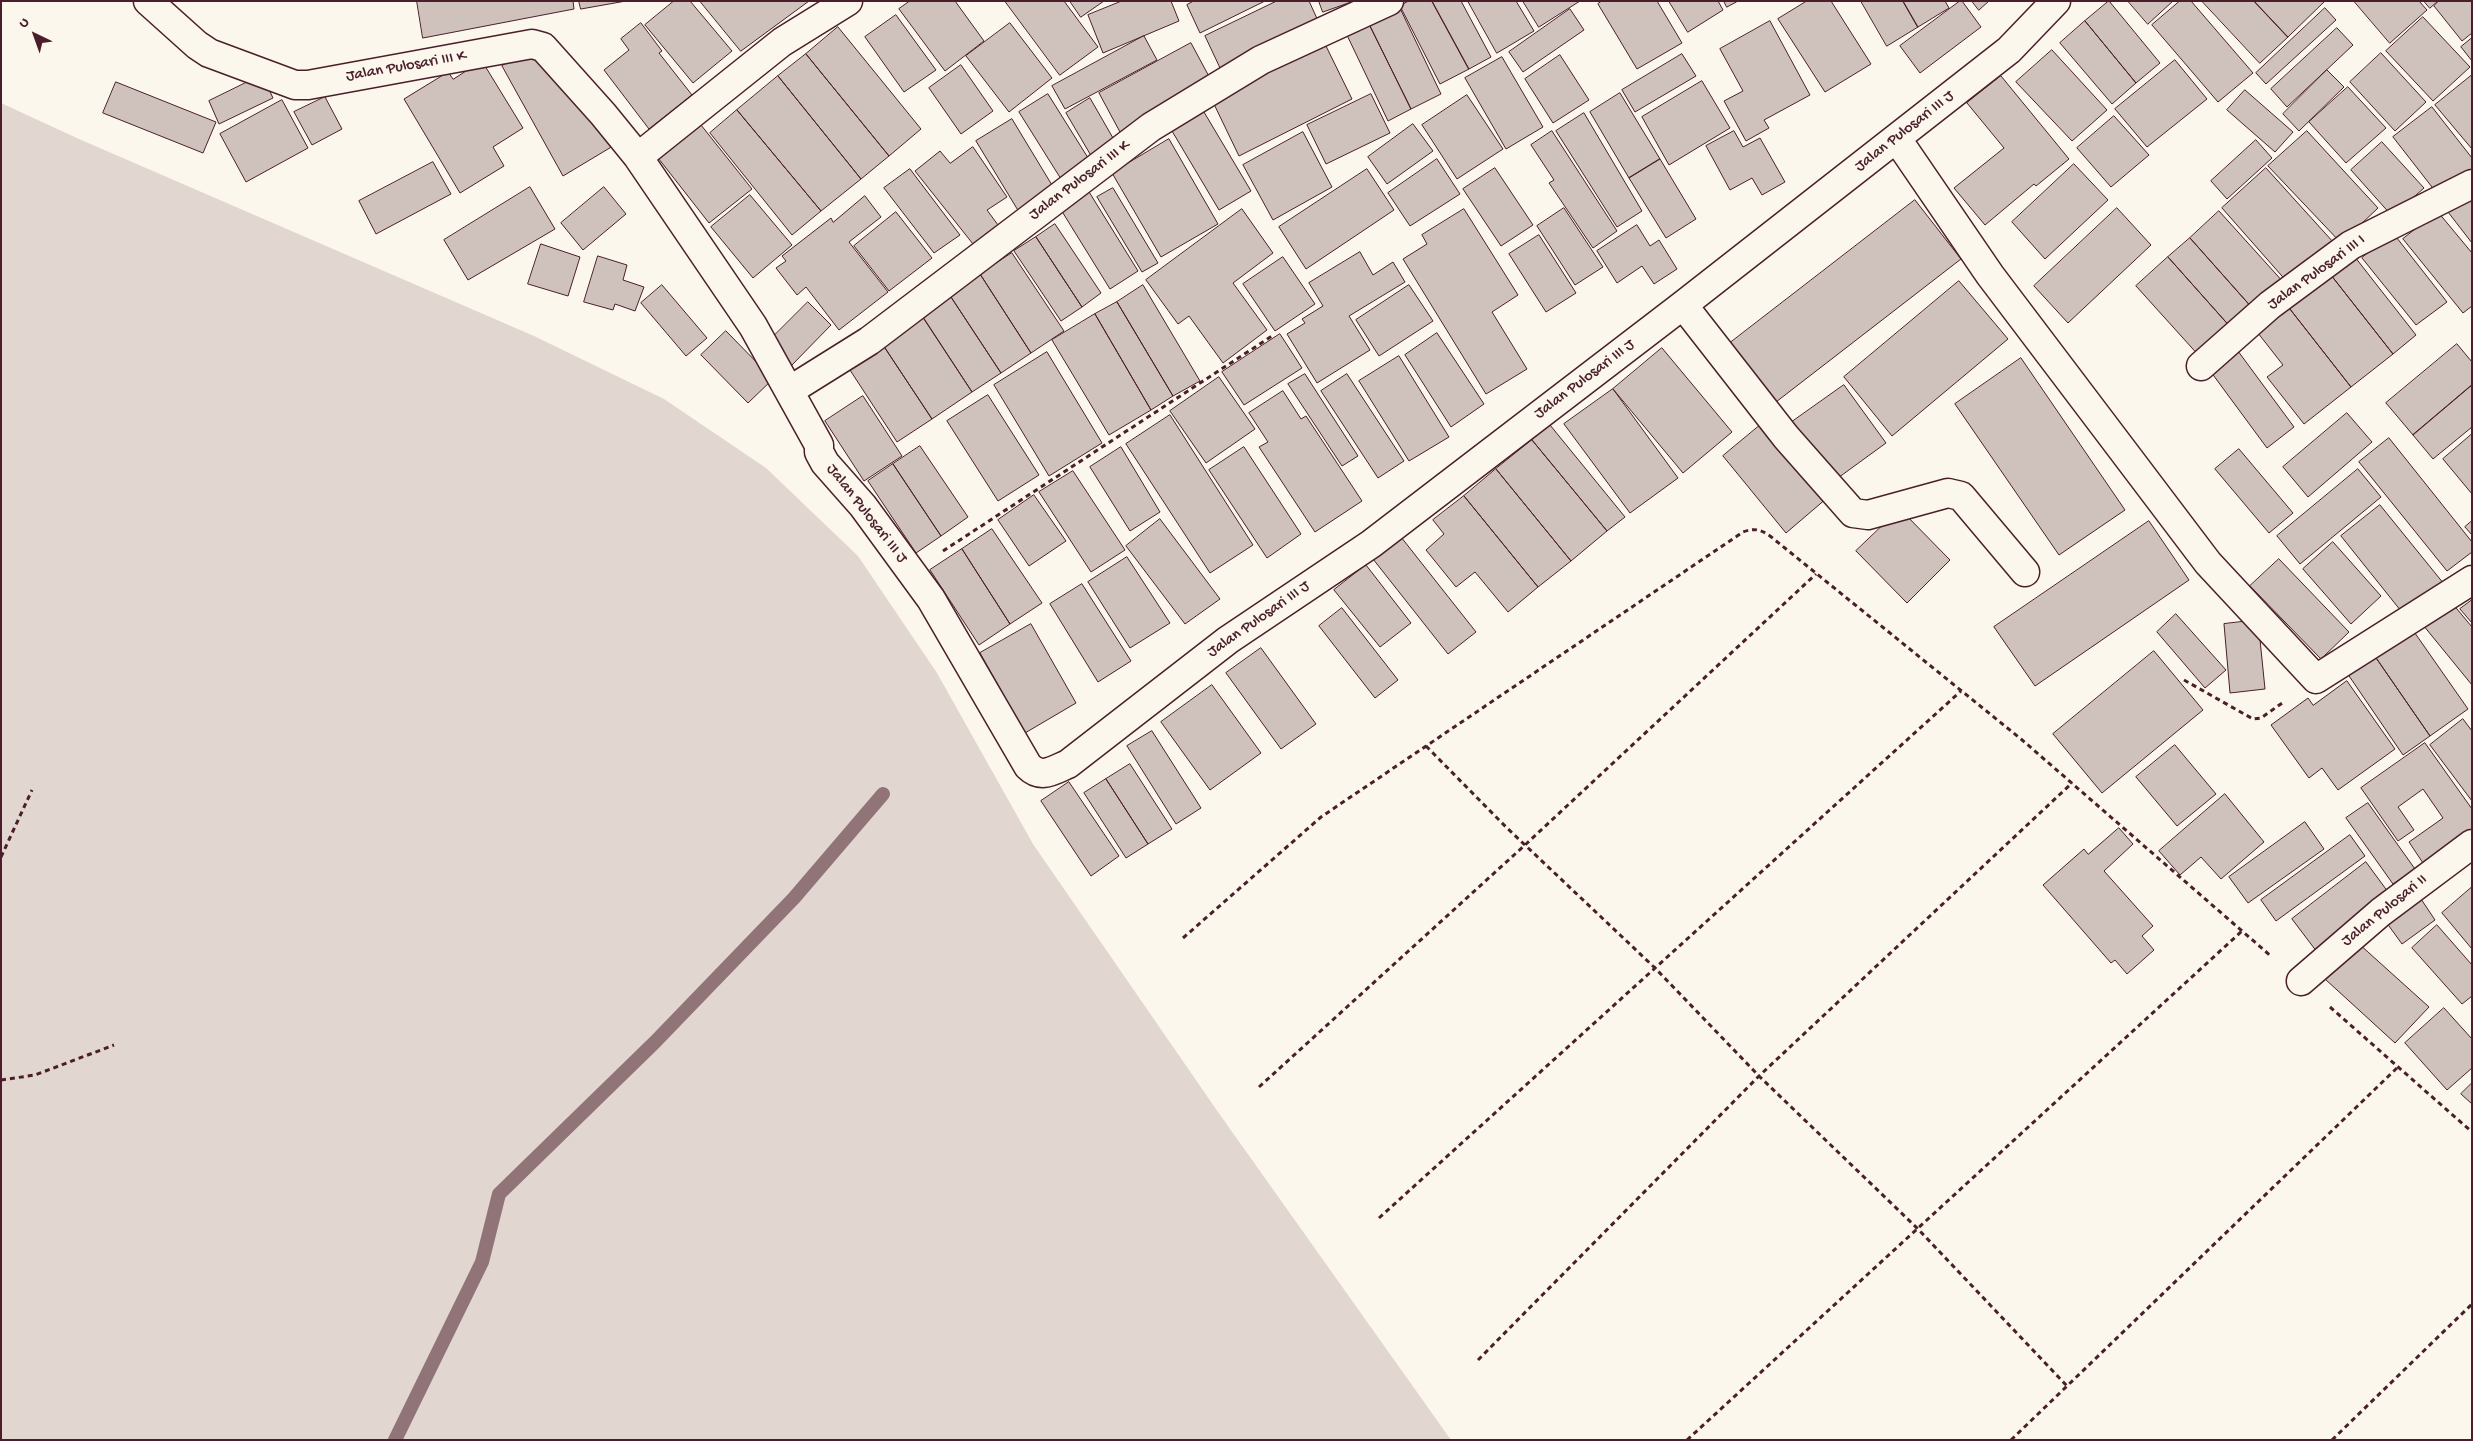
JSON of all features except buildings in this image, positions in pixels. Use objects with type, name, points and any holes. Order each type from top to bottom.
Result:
[{"type":"street","name":"Jalan Pulosari III K","points":[[148,1],[197,45],[209,53],[295,85],[308,85],[538,45],[543,47],[603,114],[638,157]]},
{"type":"street","points":[[638,157],[782,42],[848,1]]},
{"type":"street","name":"Jalan Pulosari III K","points":[[789,391],[869,341],[1151,127],[1261,60],[1389,1]]},
{"type":"street","name":"Jalan Pulosari III J","points":[[638,157],[753,326],[819,445],[819,452],[825,463],[863,506],[939,612],[1028,766],[1035,773],[1041,774],[1074,759],[1228,640],[1371,544],[1897,139],[2009,50],[2056,1]]},
{"type":"street","points":[[1897,139],[1990,275],[2208,563],[2316,679],[2472,580]]},
{"type":"street","name":"Jalan Pulosari III I","points":[[2201,366],[2270,305],[2351,245],[2472,184]]},
{"type":"street","points":[[1683,305],[1786,437],[1853,513],[1868,515],[1948,493],[1955,493],[1961,496],[2025,572]]},
{"type":"street","name":"Jalan Pulosari II","points":[[2300,981],[2381,912],[2472,844]]},
{"type":"path","points":[[911,572],[1272,336]]},
{"type":"path","points":[[1183,938],[1321,817],[1743,532],[1752,529],[1763,531],[2072,783],[2472,1132]]},
{"type":"path","points":[[1259,1087],[1525,845],[1816,574]]},
{"type":"path","points":[[2184,680],[2256,719],[2316,679]]},
{"type":"path","points":[[1379,1218],[1961,691]]},
{"type":"path","points":[[1426,746],[1525,845],[1655,968],[1759,1076],[1918,1230],[2067,1386]]},
{"type":"path","points":[[1478,1360],[1759,1076],[2072,783]]},
{"type":"path","points":[[1,857],[32,790]]},
{"type":"path","points":[[1687,1440],[1918,1230],[2242,930]]},
{"type":"path","points":[[1,1080],[35,1075],[114,1045]]},
{"type":"path","points":[[2011,1440],[2398,1067]]},
{"type":"path","points":[[2332,1440],[2472,1304]]},
{"type":"shaded area","points":[[1,103],[79,139],[534,336],[664,399],[766,468],[858,556],[937,673],[1033,844],[1218,1112],[1451,1440],[1,1440]]},
{"type":"waterway","points":[[395,1440],[482,1262],[499,1194],[655,1042],[794,898],[883,794]]}]
